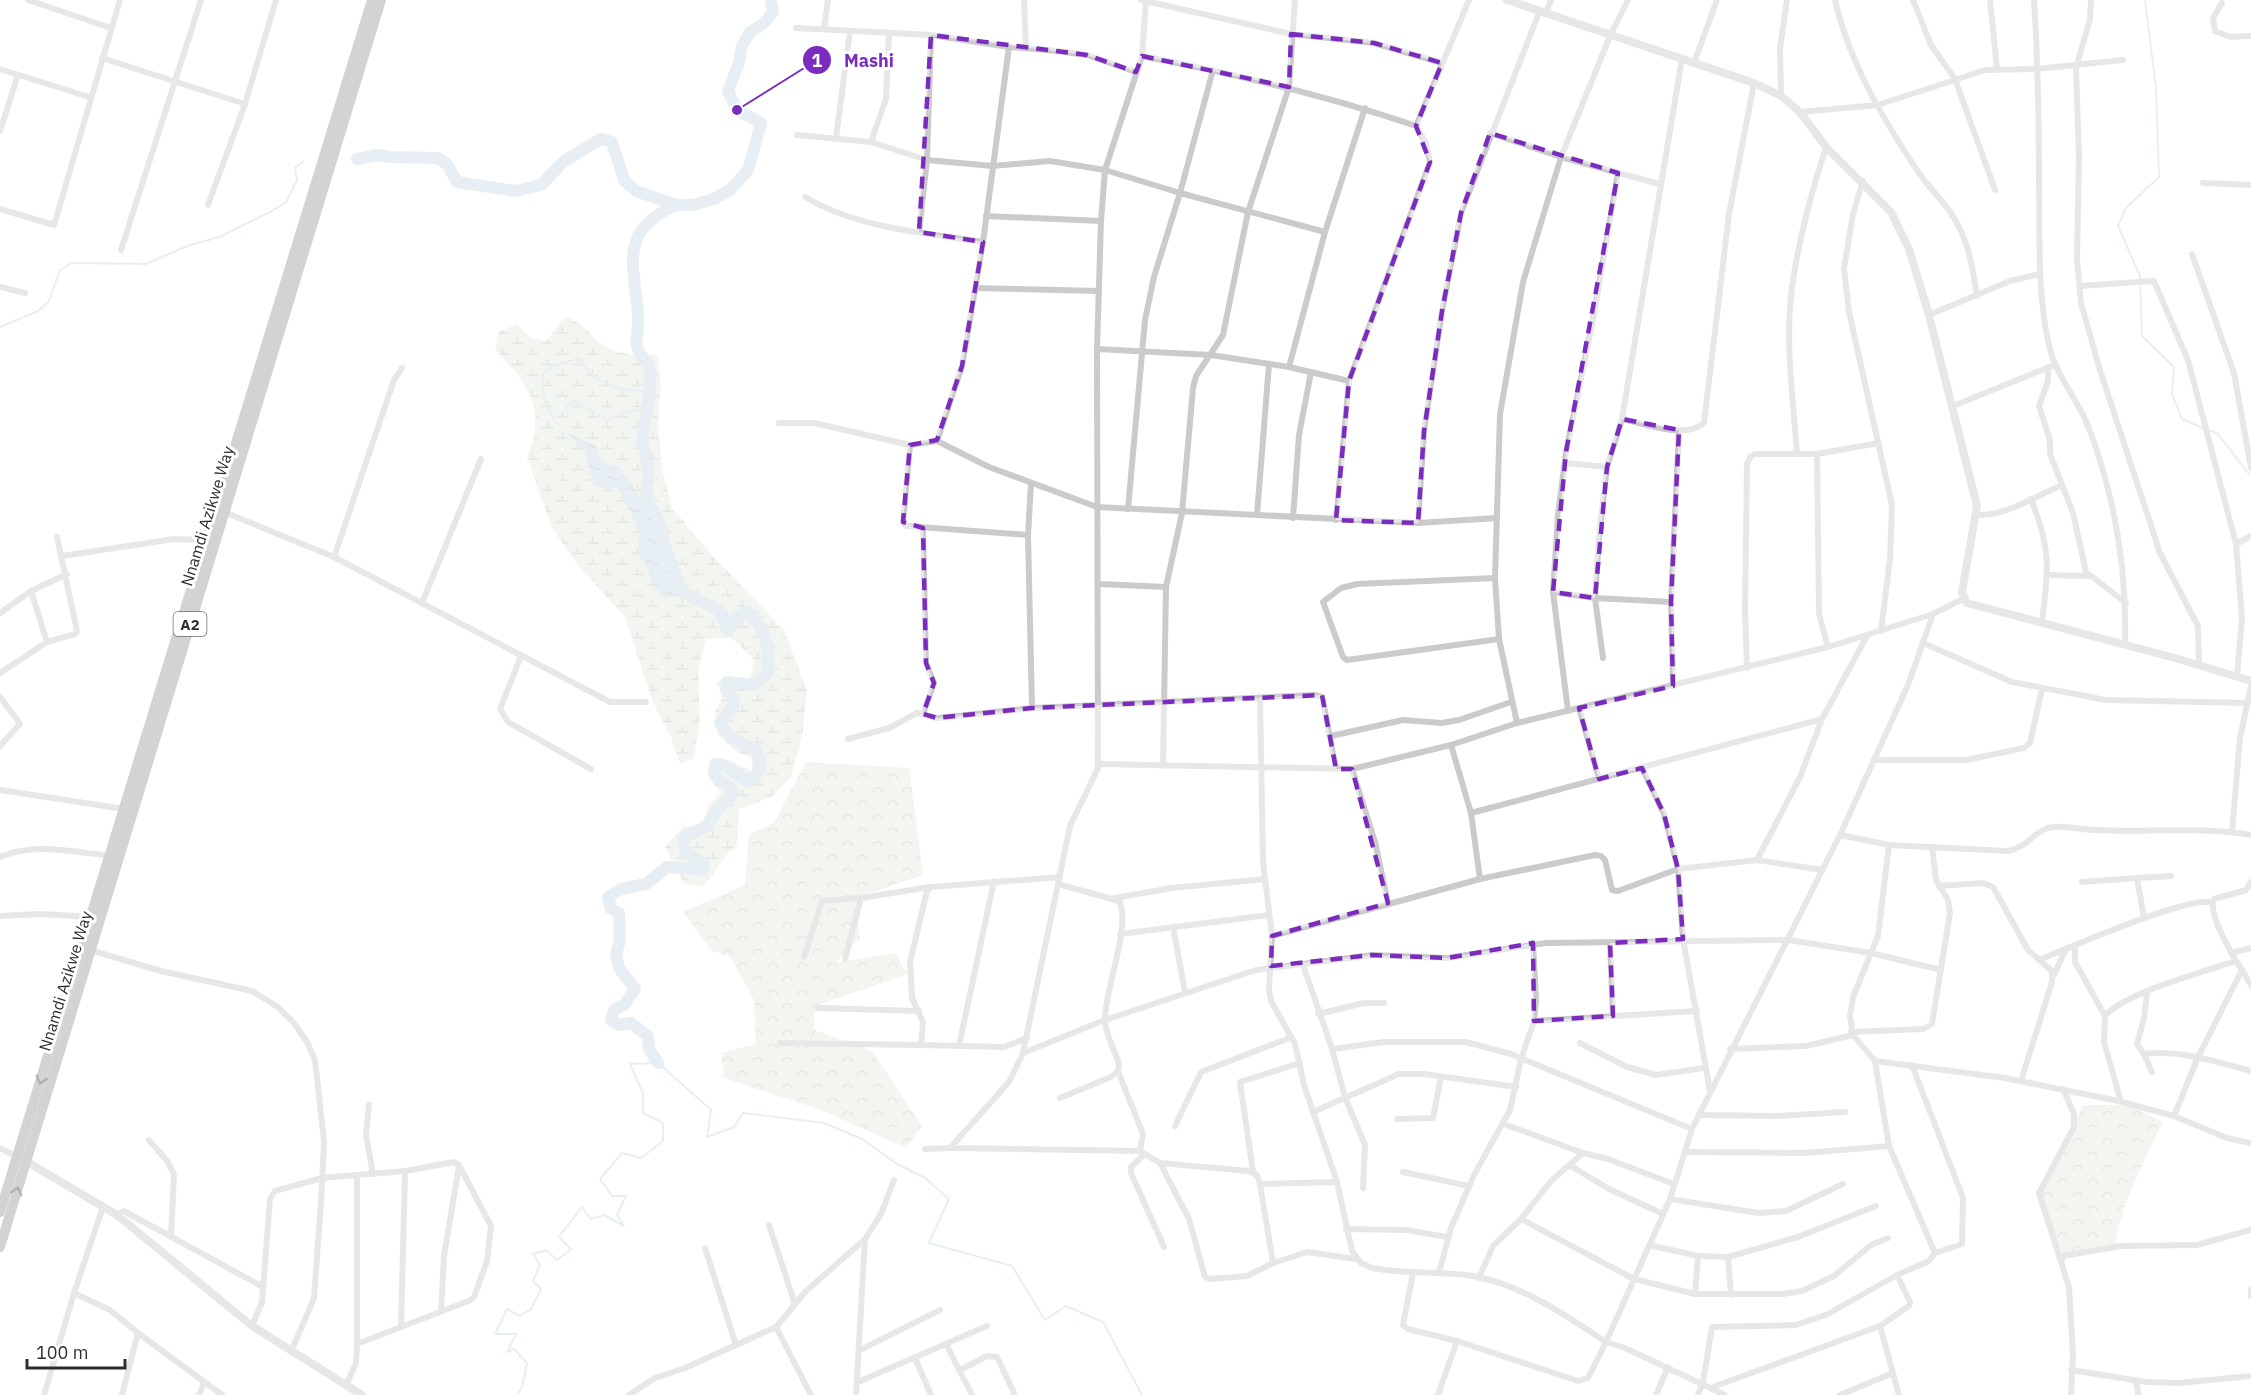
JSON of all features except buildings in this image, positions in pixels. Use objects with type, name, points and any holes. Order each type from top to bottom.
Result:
[{"type":"highway","name":"Nnamdi Azikwe Way","points":[[0,1247],[22,1159],[95,918],[224,512],[372,0]]},
{"type":"highway","name":"Nnamdi Azikwe Way","points":[[0,1212],[22,1159],[90,950],[95,918],[124,809],[381,0]]},
{"type":"street","points":[[28,0],[111,28]]},
{"type":"street","points":[[0,209],[54,225],[89,97],[120,0]]},
{"type":"street","points":[[121,250],[201,0]]},
{"type":"street","points":[[208,205],[245,104],[276,0]]},
{"type":"street","points":[[824,29],[828,0]]},
{"type":"street","points":[[1024,0],[1026,48]]},
{"type":"street","points":[[1163,766],[1166,587],[1182,513],[1193,388],[1196,376],[1223,335],[1248,212],[1289,87],[1295,0]]},
{"type":"street","points":[[1416,126],[1469,0]]},
{"type":"street","points":[[1507,0],[1754,83],[1781,96],[1800,112],[1826,147],[1863,181],[1891,212],[1909,249],[1929,315],[1977,506],[1964,580],[1963,599]]},
{"type":"street","points":[[1418,524],[1424,431],[1442,311],[1461,213],[1490,133],[1543,11],[1551,0]]},
{"type":"street","points":[[1517,723],[1499,639],[1495,578],[1500,414],[1523,282],[1562,157],[1610,36],[1628,0]]},
{"type":"street","points":[[1694,63],[1717,0]]},
{"type":"street","points":[[1781,96],[1780,48],[1787,0]]},
{"type":"street","points":[[1835,0],[1850,50],[1878,105],[1920,174],[1949,210],[1962,231],[1971,255],[1977,296]]},
{"type":"street","points":[[1913,0],[1932,45],[1955,79],[1995,190]]},
{"type":"street","points":[[1990,0],[1997,69]]},
{"type":"street","points":[[2034,0],[2040,274],[2047,338],[2052,366],[2088,425],[2118,526],[2126,603],[2125,644]]},
{"type":"street","points":[[2091,0],[2090,19],[2077,64],[2081,303],[2098,367],[2160,553],[2198,626],[2199,664]]},
{"type":"street","points":[[950,1148],[1009,1082],[1023,1053],[1070,826],[1098,766],[1097,349],[1101,221],[1105,170],[1142,56],[1145,1],[1291,34],[1374,43],[1442,63]]},
{"type":"street","points":[[2222,3],[2213,18],[2215,31],[2230,37],[2251,36]]},
{"type":"street","points":[[796,28],[931,35],[1010,47],[1087,55],[1136,72]]},
{"type":"street","points":[[836,138],[850,30]]},
{"type":"street","points":[[871,142],[886,99],[889,33]]},
{"type":"street","points":[[919,232],[927,160],[931,35]]},
{"type":"street","points":[[937,441],[962,366],[983,242],[1010,47]]},
{"type":"street","points":[[1142,56],[1289,87],[1365,108],[1416,126],[1426,143],[1430,162],[1349,381],[1336,520]]},
{"type":"street","points":[[102,58],[245,104]]},
{"type":"street","points":[[1603,658],[1595,598],[1606,467],[1622,419],[1659,184],[1682,59]]},
{"type":"street","points":[[1800,112],[1878,105],[1976,72],[1997,69],[2037,69],[2123,60]]},
{"type":"street","points":[[0,69],[89,97]]},
{"type":"street","points":[[1128,509],[1143,351],[1154,277],[1180,194],[1214,70]]},
{"type":"street","points":[[0,131],[18,75]]},
{"type":"street","points":[[1622,419],[1680,430],[1699,428],[1704,423],[1730,214],[1754,83]]},
{"type":"street","points":[[1289,367],[1325,232],[1365,108]]},
{"type":"street","points":[[1490,133],[1562,157],[1659,184]]},
{"type":"street","points":[[797,135],[871,142],[927,160],[992,166],[1050,160],[1105,170],[1180,194],[1325,232]]},
{"type":"street","points":[[1797,454],[1790,346],[1793,282],[1814,184],[1826,147]]},
{"type":"street","points":[[1568,711],[1553,592],[1558,515],[1565,463],[1593,320],[1618,173]]},
{"type":"street","points":[[1863,181],[1853,214],[1844,269],[1849,312],[1892,505],[1893,524],[1881,631]]},
{"type":"street","points":[[2203,183],[2251,184]]},
{"type":"street","points":[[805,197],[831,213],[919,232],[983,242]]},
{"type":"street","points":[[986,216],[1101,221]]},
{"type":"street","points":[[2192,254],[2231,361],[2251,468]]},
{"type":"street","points":[[1929,315],[2010,281],[2040,274]]},
{"type":"street","points":[[2080,285],[2145,280],[2154,281],[2158,285],[2188,360],[2236,544],[2242,618],[2237,677]]},
{"type":"street","points":[[0,287],[25,293]]},
{"type":"street","points":[[975,288],[1099,291]]},
{"type":"street","points":[[1097,349],[1211,355],[1289,367],[1349,381]]},
{"type":"street","points":[[1257,515],[1269,364]]},
{"type":"street","points":[[1953,406],[2052,366]]},
{"type":"street","points":[[2052,366],[2038,406],[2049,433],[2050,454],[2060,486],[2073,513],[2086,572],[2126,603]]},
{"type":"street","points":[[334,557],[394,380],[402,368]]},
{"type":"street","points":[[1293,518],[1299,435],[1311,372]]},
{"type":"street","points":[[779,423],[814,423],[910,445],[937,441],[1031,484],[1097,507],[1418,524],[1497,518]]},
{"type":"street","points":[[1673,686],[1671,602],[1680,430]]},
{"type":"street","points":[[1747,668],[1744,610],[1748,461],[1755,454],[1817,454],[1879,443]]},
{"type":"street","points":[[910,445],[903,522],[906,526],[1028,535]]},
{"type":"street","points":[[1817,454],[1819,614],[1828,647]]},
{"type":"street","points":[[422,603],[481,459]]},
{"type":"street","points":[[1565,463],[1606,467]]},
{"type":"street","points":[[1031,484],[1028,535],[1032,708]]},
{"type":"street","points":[[1977,515],[1999,513],[2060,486]]},
{"type":"street","points":[[2031,499],[2043,528],[2049,574],[2042,621]]},
{"type":"street","points":[[224,512],[334,557],[610,702],[646,702]]},
{"type":"street","points":[[923,528],[926,663],[934,683],[923,714]]},
{"type":"street","points":[[2236,544],[2251,536]]},
{"type":"street","points":[[0,673],[47,642],[75,634],[77,631],[67,574],[57,537]]},
{"type":"street","points":[[62,556],[150,542],[208,540]]},
{"type":"street","points":[[0,613],[31,591],[67,574]]},
{"type":"street","points":[[2049,574],[2090,576]]},
{"type":"street","points":[[1495,578],[1357,584],[1341,588],[1323,602],[1343,657],[1347,660],[1499,639]]},
{"type":"street","points":[[1099,584],[1166,587]]},
{"type":"street","points":[[31,591],[47,642]]},
{"type":"street","points":[[1553,592],[1595,598],[1671,602]]},
{"type":"street","points":[[1098,766],[1103,764],[1352,769],[1451,745],[1517,723],[1747,668],[1868,636],[1933,614],[1963,599]]},
{"type":"street","points":[[1963,599],[1974,607],[2042,621],[2199,664],[2251,684],[2240,738],[2232,832]]},
{"type":"street","points":[[1413,1273],[1403,1326],[1408,1329],[1457,1341],[1578,1381],[1588,1378],[1670,1199],[1692,1130],[1840,835],[1908,685],[1933,614]]},
{"type":"street","points":[[1757,860],[1800,777],[1822,719],[1868,636]]},
{"type":"street","points":[[1923,643],[1967,661],[1989,675],[2105,700],[2248,703]]},
{"type":"street","points":[[521,656],[500,709],[502,716],[508,722],[591,769]]},
{"type":"street","points":[[1875,760],[1966,760],[2024,748],[2030,743],[2042,688]]},
{"type":"street","points":[[0,697],[20,724],[0,746]]},
{"type":"street","points":[[848,739],[900,723],[917,714],[937,718],[1098,704],[1322,697],[1336,770]]},
{"type":"street","points":[[1260,698],[1260,768],[1265,879],[1272,936],[1269,990],[1271,1001],[1292,1037],[1313,1112],[1337,1182],[1346,1229],[1356,1259]]},
{"type":"street","points":[[1330,736],[1403,720],[1442,723],[1459,720],[1511,702]]},
{"type":"street","points":[[1579,708],[1599,779]]},
{"type":"street","points":[[1471,813],[1822,719]]},
{"type":"street","points":[[1451,745],[1471,813],[1480,879]]},
{"type":"street","points":[[1642,768],[1664,813],[1678,869],[1683,939],[1697,1011],[1704,1068],[1710,1091]]},
{"type":"street","points":[[1352,769],[1375,842],[1388,903]]},
{"type":"street","points":[[0,790],[124,809]]},
{"type":"street","points":[[1840,835],[1889,845],[2008,851],[2027,844],[2049,828],[2060,827],[2093,830],[2232,832],[2251,835]]},
{"type":"street","points":[[1889,845],[1878,936],[1853,997],[1850,1016],[1852,1034],[1875,1061],[1889,1146],[1935,1253]]},
{"type":"street","points":[[1731,1049],[1806,1046],[1852,1034],[1928,1028],[1932,1024],[1950,913],[1948,900],[1936,880],[1932,847]]},
{"type":"street","points":[[0,857],[22,850],[39,849],[110,856]]},
{"type":"street","points":[[1272,936],[1480,879],[1601,856],[1605,860],[1612,890],[1618,891],[1678,869],[1757,860],[1823,870]]},
{"type":"street","points":[[2082,882],[2171,876]]},
{"type":"street","points":[[2137,878],[2144,918]]},
{"type":"street","points":[[1111,899],[1172,888],[1265,879]]},
{"type":"street","points":[[804,957],[822,901],[994,881],[1059,880],[1119,901],[1122,906],[1120,934],[1105,1020],[1119,1064],[1118,1071],[1143,1134],[1142,1152],[1131,1167],[1131,1173],[1164,1247]]},
{"type":"street","points":[[958,1046],[994,881]]},
{"type":"street","points":[[2212,903],[2214,899],[2246,890],[2251,882]]},
{"type":"street","points":[[1939,886],[1983,883],[1992,886],[2028,951],[2049,967],[2053,976]]},
{"type":"street","points":[[921,1045],[923,1022],[912,998],[910,962],[927,891],[931,887]]},
{"type":"street","points":[[845,959],[861,898]]},
{"type":"street","points":[[2039,960],[2058,955],[2075,945],[2144,918],[2201,901],[2212,903]]},
{"type":"street","points":[[2212,903],[2231,953],[2251,985]]},
{"type":"street","points":[[0,916],[23,914],[95,918]]},
{"type":"street","points":[[1120,934],[1269,915]]},
{"type":"street","points":[[1173,927],[1185,992]]},
{"type":"street","points":[[1023,1053],[1105,1020],[1185,992],[1271,966],[1303,965],[1372,955],[1447,958],[1533,943],[1610,943],[1683,939],[1788,940],[1871,953],[1941,970]]},
{"type":"street","points":[[1439,1274],[1447,1237],[1469,1186],[1504,1124],[1516,1087],[1521,1059],[1534,1021],[1536,1000],[1533,943]]},
{"type":"street","points":[[1610,943],[1614,1016]]},
{"type":"street","points":[[2075,945],[2075,962],[2105,1016],[2104,1042],[2121,1102]]},
{"type":"street","points":[[2231,953],[2251,948]]},
{"type":"street","points":[[90,950],[161,971],[252,992],[278,1007],[294,1023],[315,1060],[324,1142],[314,1298],[291,1352]]},
{"type":"street","points":[[2058,955],[2075,962]]},
{"type":"street","points":[[2021,1081],[2058,955]]},
{"type":"street","points":[[2105,1016],[2126,1001],[2236,961]]},
{"type":"street","points":[[1303,965],[1318,1014],[1332,1049],[1345,1097],[1365,1144],[1363,1188]]},
{"type":"street","points":[[2174,1116],[2198,1057],[2242,970]]},
{"type":"street","points":[[2147,993],[2144,1018],[2137,1044],[2152,1072]]},
{"type":"street","points":[[1318,1014],[1364,1003],[1384,1003]]},
{"type":"street","points":[[818,1008],[919,1011]]},
{"type":"street","points":[[1534,1021],[1697,1011]]},
{"type":"street","points":[[1175,1126],[1201,1072],[1292,1037]]},
{"type":"street","points":[[780,1042],[1004,1047],[1027,1038]]},
{"type":"street","points":[[1332,1049],[1384,1042],[1466,1042],[1521,1059],[1692,1130]]},
{"type":"street","points":[[1580,1043],[1627,1067],[1656,1075],[1704,1068]]},
{"type":"street","points":[[2144,1054],[2163,1051],[2198,1057],[2251,1071]]},
{"type":"street","points":[[1875,1061],[2063,1089],[2174,1116],[2228,1138],[2251,1143]]},
{"type":"street","points":[[1253,1172],[1240,1082],[1300,1063]]},
{"type":"street","points":[[1698,1395],[1703,1382],[1712,1327],[1796,1325],[1828,1314],[1898,1275],[1929,1261],[1935,1253],[1962,1244],[1963,1198],[1912,1065]]},
{"type":"street","points":[[1060,1098],[1112,1077],[1118,1071]]},
{"type":"street","points":[[1313,1112],[1399,1074],[1516,1087]]},
{"type":"street","points":[[1397,1119],[1433,1118],[1441,1077]]},
{"type":"street","points":[[2063,1089],[2074,1114],[2074,1127],[2039,1193],[2062,1260],[2070,1306],[2071,1395]]},
{"type":"street","points":[[369,1105],[366,1135],[373,1174]]},
{"type":"street","points":[[1699,1115],[1777,1116],[1845,1112]]},
{"type":"street","points":[[1504,1124],[1674,1184]]},
{"type":"street","points":[[149,1140],[168,1162],[174,1175],[171,1236]]},
{"type":"street","points":[[1685,1152],[1806,1153],[1889,1146]]},
{"type":"street","points":[[0,1148],[117,1215],[252,1326],[362,1395]]},
{"type":"street","points":[[926,1149],[1142,1152],[1160,1163],[1253,1172],[1257,1175],[1260,1184],[1273,1263]]},
{"type":"street","points":[[1479,1278],[1493,1246],[1521,1219],[1551,1181],[1584,1153]]},
{"type":"street","points":[[252,1326],[261,1306],[271,1195],[275,1191],[322,1178],[405,1171],[454,1162],[459,1165],[491,1226],[487,1261],[474,1297],[357,1344]]},
{"type":"street","points":[[1160,1163],[1189,1219],[1205,1276],[1210,1279],[1247,1276],[1273,1263],[1307,1252],[1356,1259],[1372,1268],[1479,1278],[1524,1293],[1566,1316],[1606,1342],[1703,1382],[1725,1395]]},
{"type":"street","points":[[441,1311],[444,1256],[459,1165]]},
{"type":"street","points":[[1571,1166],[1610,1189],[1663,1214]]},
{"type":"street","points":[[401,1327],[405,1171]]},
{"type":"street","points":[[1403,1172],[1469,1186]]},
{"type":"street","points":[[346,1386],[356,1363],[357,1344],[357,1176]]},
{"type":"street","points":[[629,1395],[656,1378],[776,1327],[795,1304],[865,1239],[881,1214],[894,1180]]},
{"type":"street","points":[[1260,1184],[1337,1182]]},
{"type":"street","points":[[1670,1199],[1759,1213],[1786,1211],[1843,1184]]},
{"type":"street","points":[[1649,1245],[1698,1256],[1728,1257],[1798,1238],[1876,1206]]},
{"type":"street","points":[[45,1395],[74,1293],[104,1207]]},
{"type":"street","points":[[117,1215],[124,1211],[263,1287]]},
{"type":"street","points":[[1521,1219],[1634,1279],[1695,1294],[1783,1294],[1802,1291],[1834,1276],[1871,1245],[1888,1238]]},
{"type":"street","points":[[769,1225],[795,1304]]},
{"type":"street","points":[[1346,1229],[1406,1230],[1447,1237]]},
{"type":"street","points":[[2062,1260],[2064,1256],[2120,1246],[2197,1245],[2251,1230]]},
{"type":"street","points":[[856,1395],[865,1239]]},
{"type":"street","points":[[705,1248],[735,1345]]},
{"type":"street","points":[[1695,1294],[1698,1256]]},
{"type":"street","points":[[1728,1257],[1731,1295]]},
{"type":"street","points":[[1713,1387],[1880,1326],[1909,1306],[1910,1298],[1898,1275]]},
{"type":"street","points":[[2251,1289],[2251,1296]]},
{"type":"street","points":[[74,1293],[110,1310],[222,1395]]},
{"type":"street","points":[[860,1350],[939,1310]]},
{"type":"street","points":[[858,1382],[987,1326]]},
{"type":"street","points":[[1880,1326],[1899,1395]]},
{"type":"street","points":[[776,1327],[811,1395]]},
{"type":"street","points":[[122,1395],[138,1333]]},
{"type":"street","points":[[1437,1395],[1457,1341]]},
{"type":"street","points":[[946,1344],[972,1395]]},
{"type":"street","points":[[960,1370],[987,1356],[997,1357],[1015,1395]]},
{"type":"street","points":[[915,1358],[931,1395]]},
{"type":"street","points":[[1656,1395],[1668,1367]]},
{"type":"street","points":[[2071,1370],[2133,1380],[2180,1383],[2251,1376]]},
{"type":"street","points":[[1840,1395],[1893,1373]]},
{"type":"street","points":[[2133,1380],[2137,1384],[2138,1395]]},
{"type":"street","points":[[200,1395],[204,1382]]},
{"type":"highlighted area","points":[[1291,34],[1374,43],[1442,63],[1416,126],[1430,162],[1349,381],[1336,520],[1418,523],[1424,431],[1442,311],[1461,213],[1490,133],[1618,173],[1566,452],[1553,592],[1595,598],[1607,467],[1622,419],[1679,430],[1671,602],[1673,686],[1579,708],[1599,779],[1642,768],[1664,814],[1678,869],[1683,939],[1610,943],[1613,1016],[1534,1021],[1533,943],[1447,958],[1372,955],[1271,966],[1272,936],[1388,903],[1352,769],[1336,769],[1322,695],[1032,708],[937,718],[923,714],[934,683],[926,663],[923,528],[903,522],[910,445],[937,440],[962,366],[983,242],[919,232],[931,35],[1087,55],[1136,72],[1142,56],[1289,87]]},
{"type":"green space","points":[[564,317],[583,326],[595,339],[612,350],[631,354],[657,355],[661,385],[658,425],[662,470],[672,508],[712,555],[784,630],[807,691],[802,737],[791,776],[772,797],[739,809],[737,845],[728,853],[704,886],[684,884],[665,847],[683,827],[702,825],[708,806],[721,793],[712,780],[709,762],[723,758],[753,771],[751,758],[737,752],[718,735],[715,712],[722,698],[717,683],[726,676],[750,679],[755,661],[731,637],[706,639],[698,673],[700,718],[694,758],[680,764],[671,737],[652,700],[625,617],[577,564],[552,528],[527,457],[533,441],[535,425],[531,398],[517,374],[495,350],[499,332],[517,324],[532,339],[547,340]]},
{"type":"green space","points":[[806,762],[909,768],[923,875],[856,898],[860,938],[835,963],[896,953],[907,974],[815,1006],[814,1030],[872,1051],[922,1126],[906,1148],[824,1111],[724,1078],[721,1053],[756,1044],[754,1000],[730,956],[712,951],[683,912],[745,885],[749,835],[774,823]]},
{"type":"green space","points":[[2083,1105],[2128,1105],[2163,1122],[2128,1197],[2115,1245],[2063,1255],[2040,1195]]},
{"type":"water","points":[[567,433],[595,445],[603,460],[619,466],[658,524],[662,554],[682,595],[663,597],[655,589],[646,566],[639,557],[638,527],[616,486],[612,491],[593,485],[585,451]]},
{"type":"waterway","points":[[357,159],[377,155],[438,158],[447,164],[457,182],[515,191],[541,185],[564,161],[601,139],[612,142],[624,180],[636,191],[676,205],[693,205],[714,199],[730,190],[748,170],[761,123],[737,110],[728,91],[739,63],[742,46],[750,32],[764,23],[773,12],[771,0]]},
{"type":"waterway","points":[[2145,0],[2156,88],[2159,177],[2126,208],[2118,226],[2140,276],[2142,336],[2174,367],[2172,394],[2182,419],[2203,428]]},
{"type":"waterway","points":[[0,327],[38,311],[49,301],[60,270],[72,263],[146,264],[187,246],[219,237],[272,211],[286,202],[297,180],[295,168],[303,161]]},
{"type":"waterway","points":[[658,1063],[649,1049],[648,1036],[631,1023],[619,1025],[611,1020],[614,1010],[625,1004],[635,989],[619,968],[616,955],[620,940],[619,913],[611,909],[608,897],[621,889],[646,884],[667,867],[703,870],[704,863],[686,853],[683,844],[686,836],[707,826],[717,810],[733,794],[730,787],[719,781],[714,773],[715,764],[726,766],[749,782],[756,776],[761,765],[756,749],[735,740],[720,723],[733,706],[734,699],[726,689],[727,682],[753,685],[768,673],[765,639],[758,624],[747,611],[736,618],[728,631],[719,610],[682,592],[662,537],[660,523],[650,506],[646,489],[649,472],[642,440],[650,390],[649,364],[639,352],[636,341],[638,314],[633,264],[634,250],[637,237],[645,226],[658,215],[676,205]]},
{"type":"waterway","points":[[559,425],[545,402],[543,389],[543,374],[553,366],[580,358],[598,379],[614,387],[642,391]]},
{"type":"waterway","points":[[568,416],[567,405],[575,401],[608,420],[620,413],[645,409]]},
{"type":"waterway","points":[[2209,430],[2218,434],[2249,474]]},
{"type":"waterway","points":[[517,1395],[522,1387],[527,1363],[514,1349],[507,1352],[516,1334],[495,1334],[507,1309],[520,1316],[531,1309],[541,1289],[533,1281],[540,1265],[533,1254],[546,1250],[557,1260],[571,1249],[559,1237],[582,1207],[591,1219],[604,1215],[624,1226],[617,1215],[626,1196],[612,1196],[600,1179],[622,1153],[641,1158],[663,1141],[663,1123],[643,1113],[643,1093],[630,1064],[658,1063],[711,1110],[707,1137],[734,1127],[743,1113],[824,1123],[862,1139],[897,1164],[925,1178],[949,1199],[929,1243],[1012,1266],[1045,1320],[1066,1306],[1103,1322],[1142,1395]]},
{"type":"place","name":"Mashi","points":[[737,110]]}]
